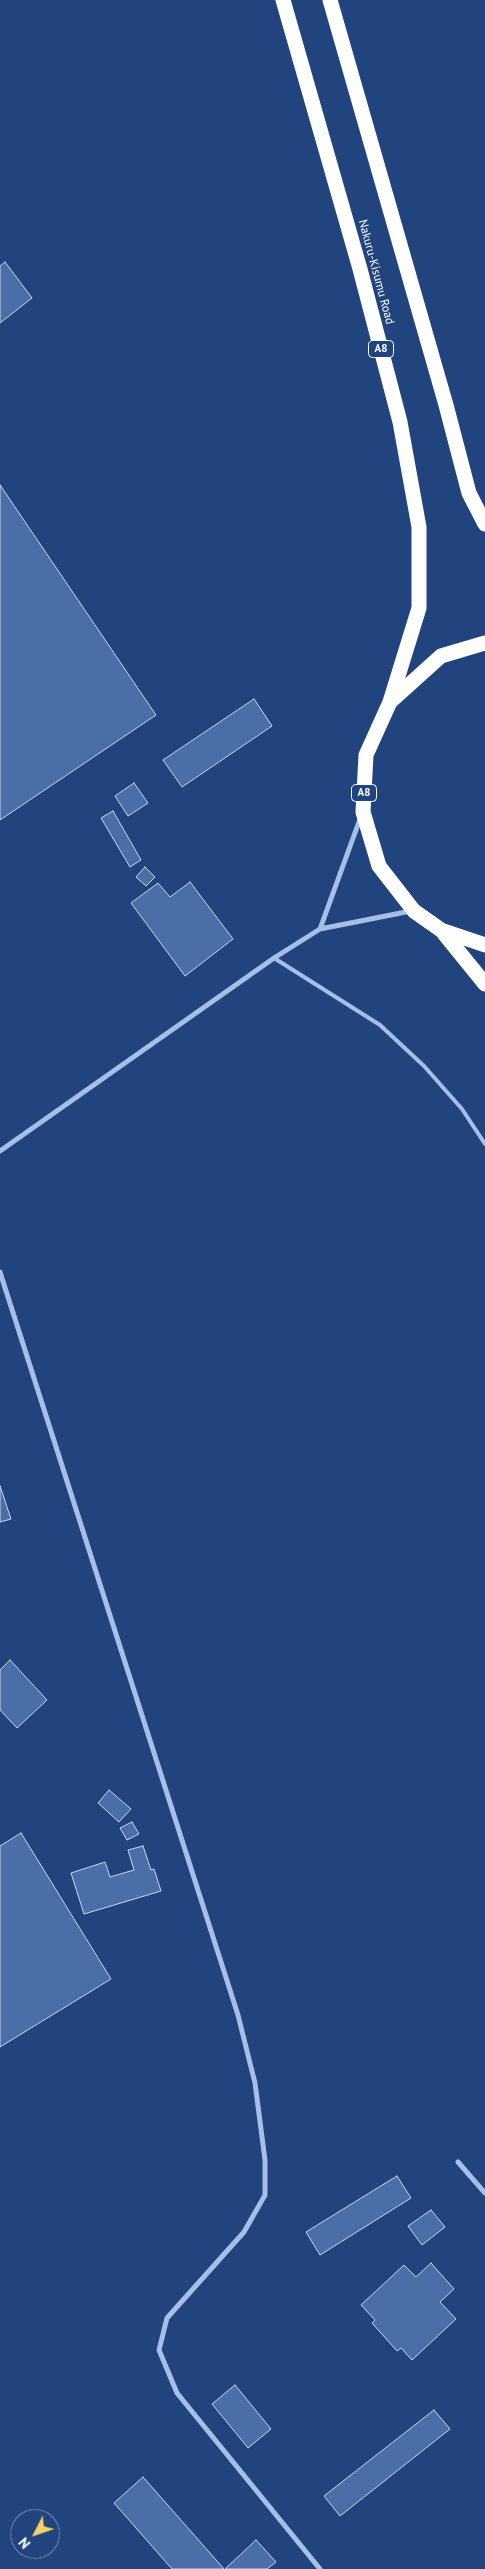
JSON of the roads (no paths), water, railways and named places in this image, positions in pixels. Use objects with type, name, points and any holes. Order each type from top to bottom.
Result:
[{"type":"highway","name":"Nakuru-Kisumu Road","points":[[283,0],[365,288],[400,422],[420,527],[419,608],[390,702]]},
{"type":"highway","points":[[330,0],[446,405],[469,493],[485,524]]},
{"type":"highway","name":"A8","points":[[485,643],[441,656],[390,702],[366,755],[363,812],[379,866],[414,911],[441,930],[485,946]]},
{"type":"highway","name":"A8","points":[[441,930],[485,984]]},
{"type":"street","points":[[320,928],[363,812]]},
{"type":"street","points":[[0,1151],[274,958],[320,928],[414,911]]},
{"type":"street","points":[[0,1272],[238,2015],[256,2083],[266,2160],[265,2195],[244,2232],[167,2318],[159,2350],[176,2393],[320,2569]]},
{"type":"street","points":[[458,2162],[485,2192]]},
{"type":"lane","points":[[274,958],[380,1025],[424,1066],[462,1109],[485,1144]]}]
